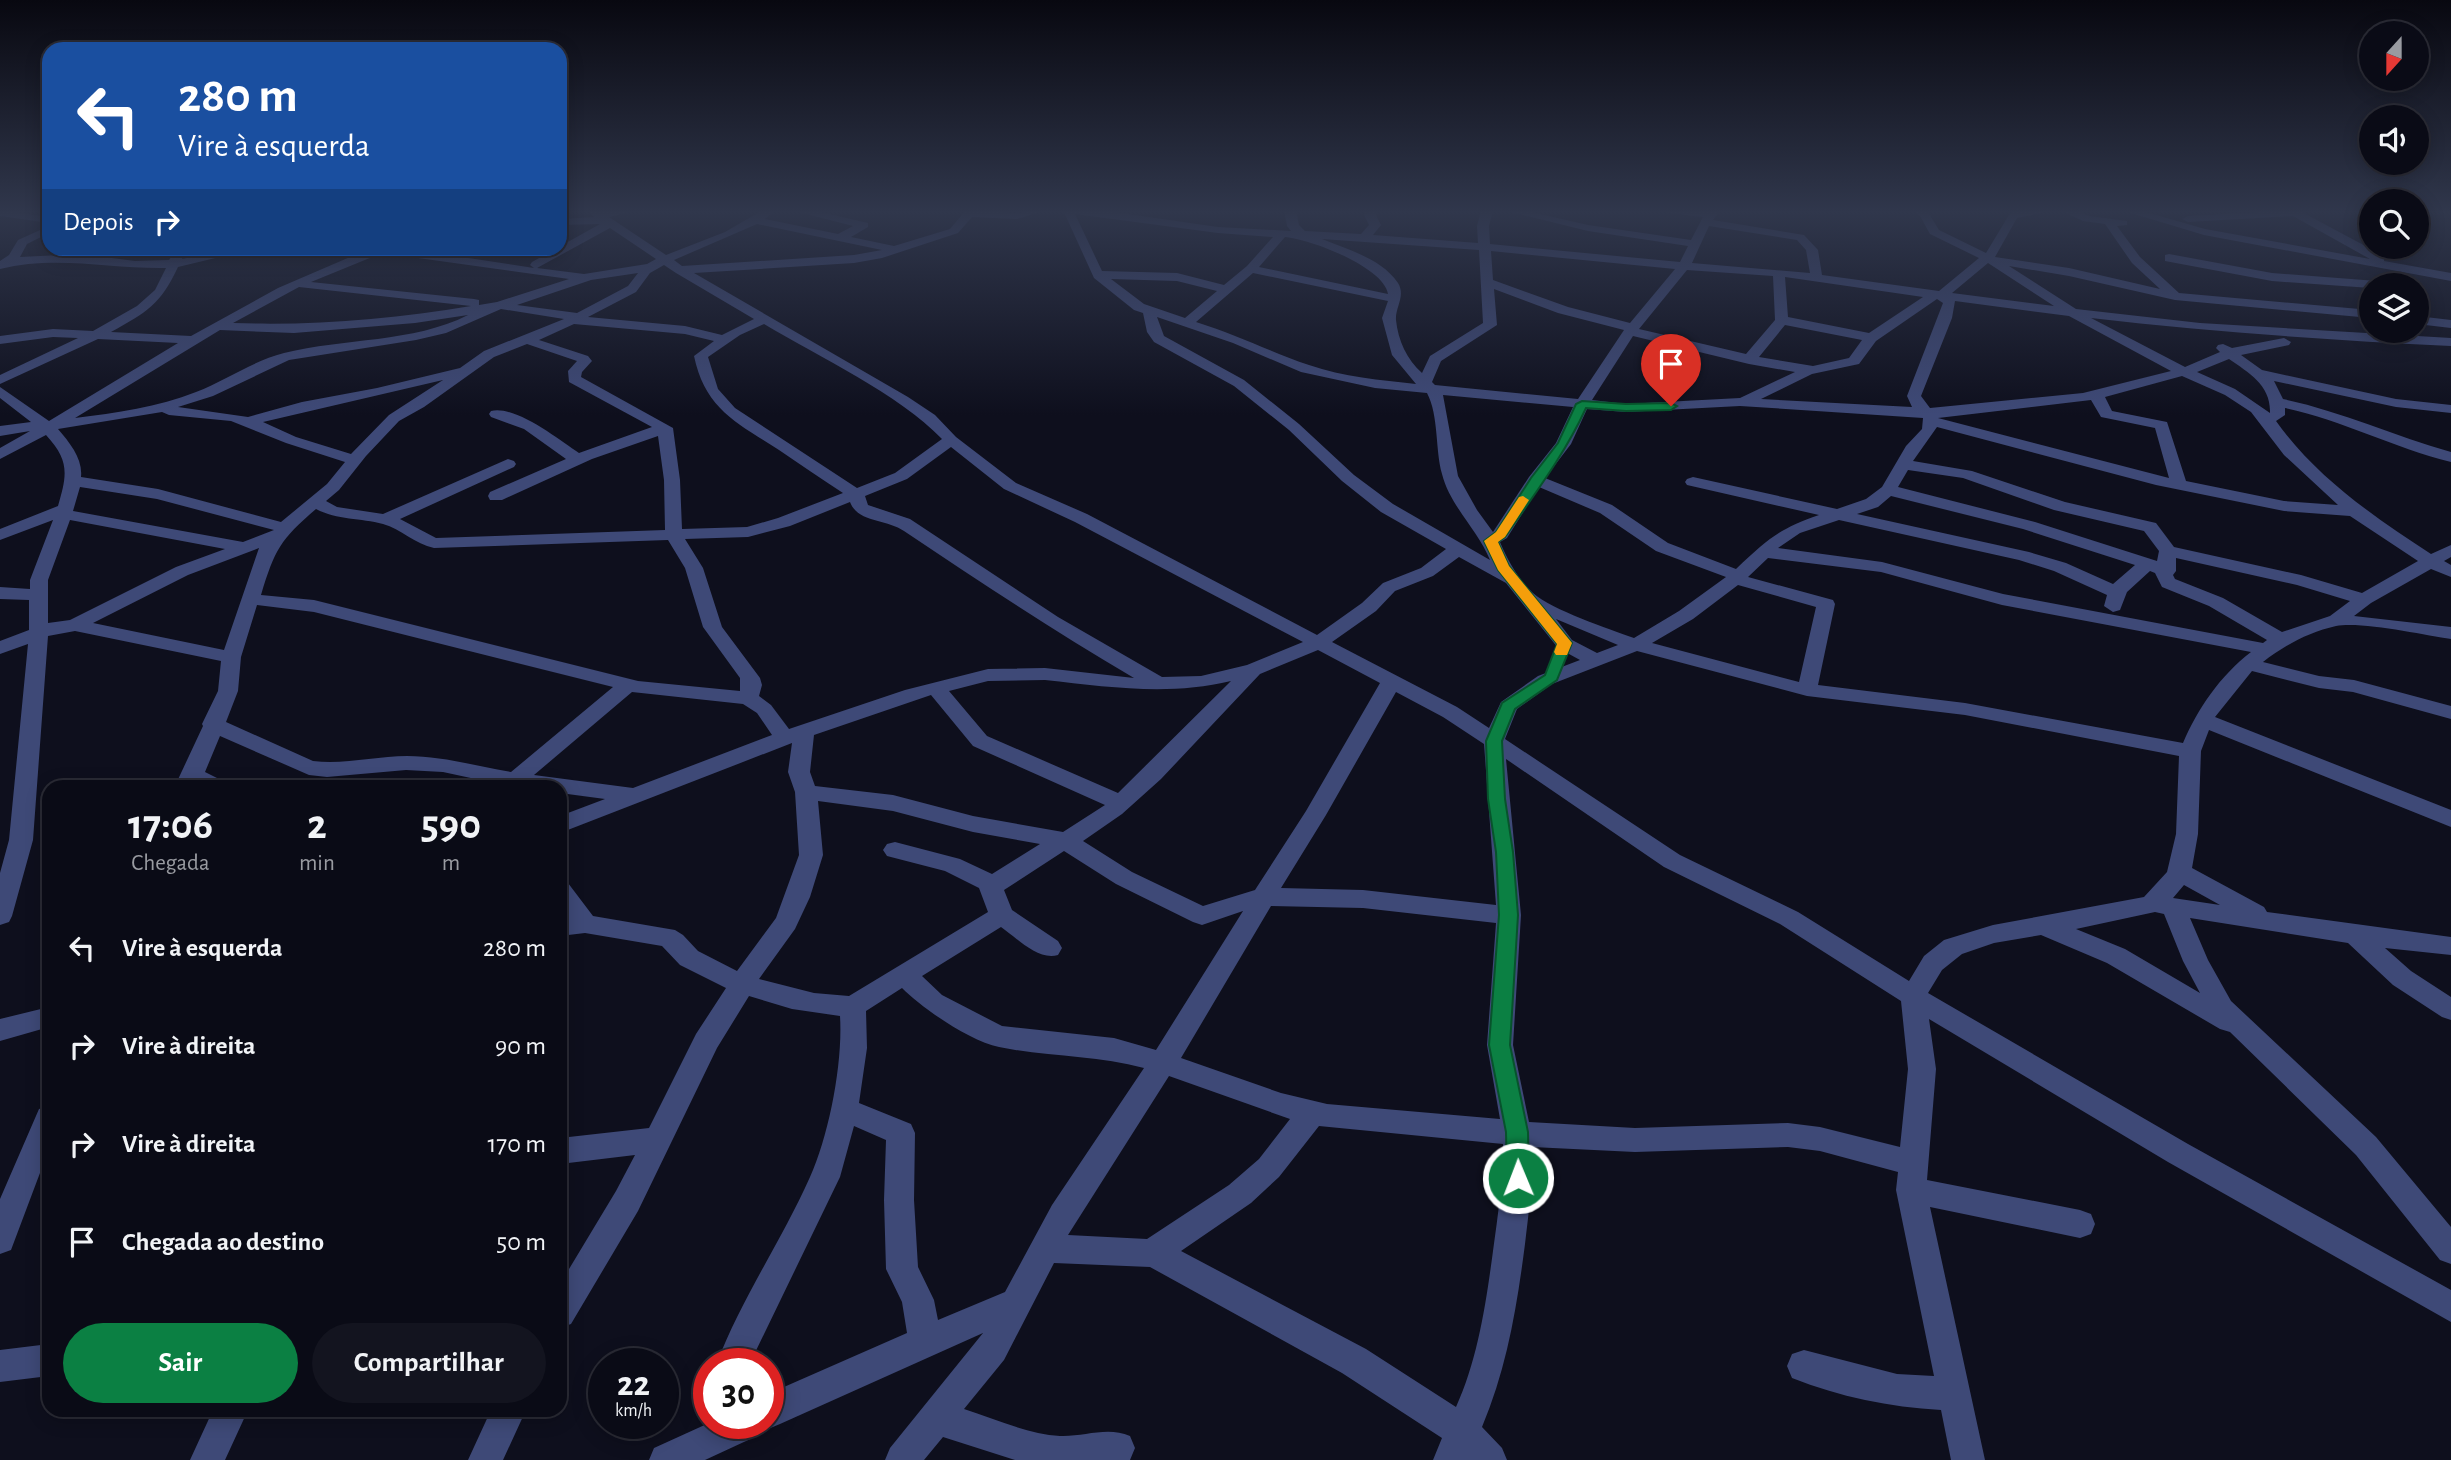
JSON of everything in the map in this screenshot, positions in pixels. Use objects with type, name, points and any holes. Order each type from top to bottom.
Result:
[{"type":"street","points":[[0,380],[92,337],[154,300],[167,278]]},
{"type":"street","points":[[0,454],[215,326],[314,278]]},
{"type":"street","points":[[0,431],[145,410],[199,396],[282,358],[405,340],[585,278]]},
{"type":"street","points":[[188,780],[228,691],[231,657],[265,553],[280,532],[333,487],[394,418],[489,354],[577,318],[647,278]]},
{"type":"street","points":[[690,278],[903,400],[930,418],[951,440],[1017,490],[1081,518],[1450,712],[1672,861],[1789,918],[1913,996],[2178,1153],[2451,1307]]},
{"type":"street","points":[[1102,278],[1150,317],[1159,339],[1239,383],[1294,427],[1348,478],[1387,508],[1513,581]]},
{"type":"street","points":[[1182,278],[1225,289]]},
{"type":"street","points":[[1187,323],[1239,278]]},
{"type":"street","points":[[1295,278],[1395,299]]},
{"type":"street","points":[[1386,278],[1393,285],[1395,299],[1388,318],[1399,355],[1438,398],[1450,476],[1469,511],[1491,541],[1498,559],[1513,581],[1565,643],[1596,660]]},
{"type":"street","points":[[1427,385],[1435,359],[1490,325],[1486,278]]},
{"type":"street","points":[[1491,541],[1501,534],[1535,480],[1563,444],[1582,404],[1631,329],[1675,278]]},
{"type":"street","points":[[1749,360],[1782,320],[1785,278]]},
{"type":"street","points":[[1817,278],[1939,296],[2200,327],[2324,337],[2451,342]]},
{"type":"street","points":[[1740,402],[1814,370],[1854,361],[1871,338],[1939,296],[1962,278]]},
{"type":"street","points":[[2020,278],[2073,312],[2184,372],[2230,392],[2267,420],[2290,452],[2354,511],[2444,561]]},
{"type":"street","points":[[2096,278],[2175,296],[2236,304],[2359,313]]},
{"type":"street","points":[[2156,278],[2175,296],[2200,327],[2230,353],[2261,374],[2396,403],[2451,409]]},
{"type":"street","points":[[2296,278],[2331,310]]},
{"type":"street","points":[[2298,278],[2359,283]]},
{"type":"street","points":[[1486,282],[1669,344],[1767,365],[1814,370]]},
{"type":"street","points":[[300,284],[685,330],[724,339]]},
{"type":"street","points":[[1456,1445],[1480,1392],[1501,1307],[1518,1178],[1517,1132],[1500,1045],[1508,915],[1494,741],[1508,706],[1552,677],[1636,645],[1686,615],[1737,578],[1775,542],[1794,529],[1871,503],[1888,490],[1914,446],[1929,430],[1929,417],[1914,396],[1949,303],[1939,296]]},
{"type":"street","points":[[215,326],[306,328],[415,319],[495,307]]},
{"type":"street","points":[[1150,317],[1187,323],[1306,369],[1375,384],[1427,385],[1626,408],[1740,402],[1929,417],[2107,468],[2179,484],[2284,506],[2354,511]]},
{"type":"street","points":[[765,319],[724,339],[701,356],[702,368],[713,393],[736,419],[856,494],[861,508],[867,512],[904,523],[1051,621],[1158,683]]},
{"type":"street","points":[[1782,320],[1871,338]]},
{"type":"street","points":[[2429,321],[2451,324]]},
{"type":"street","points":[[0,340],[53,333],[192,340]]},
{"type":"street","points":[[1929,417],[2096,394],[2184,372],[2230,353],[2264,344],[2324,337]]},
{"type":"street","points":[[524,339],[585,360],[575,371],[574,379],[665,428]]},
{"type":"street","points":[[249,421],[302,406],[469,370]]},
{"type":"street","points":[[2261,374],[2278,402],[2277,415],[2267,420]]},
{"type":"street","points":[[0,391],[49,426],[63,444],[74,467],[64,512],[38,580],[38,657],[21,840],[0,916]]},
{"type":"street","points":[[2096,394],[2106,414],[2162,425],[2179,484]]},
{"type":"street","points":[[2278,402],[2320,411],[2402,443],[2451,457]]},
{"type":"street","points":[[145,410],[190,412],[249,421],[291,440],[355,460]]},
{"type":"street","points":[[496,414],[528,426],[578,460]]},
{"type":"street","points":[[496,496],[578,460],[665,428]]},
{"type":"street","points":[[665,428],[672,480],[674,536],[694,568],[713,627],[750,678],[752,685],[748,698]]},
{"type":"street","points":[[315,502],[333,511],[386,519],[419,538],[445,543],[748,532],[901,476],[951,440]]},
{"type":"street","points":[[386,519],[508,464]]},
{"type":"street","points":[[1905,465],[1974,476],[2060,506],[2150,527],[2168,551],[2165,579],[2168,583],[2216,602],[2265,651],[2319,682],[2354,686],[2451,713]]},
{"type":"street","points":[[1535,480],[1606,509],[1662,547],[1737,578],[1826,604],[1807,690]]},
{"type":"street","points":[[73,481],[158,494],[280,532]]},
{"type":"street","points":[[1693,482],[2023,556],[2060,567],[2117,593]]},
{"type":"street","points":[[1888,490],[2006,517],[2167,571]]},
{"type":"street","points":[[0,535],[64,512],[243,547]]},
{"type":"street","points":[[75,625],[147,587],[280,532]]},
{"type":"street","points":[[567,822],[795,736],[935,688],[988,675],[1014,673],[1132,684],[1201,682],[1253,670],[1318,642],[1369,607],[1389,587],[1427,572],[1458,549]]},
{"type":"street","points":[[2168,551],[2301,580],[2364,599]]},
{"type":"street","points":[[1766,552],[1882,567],[2002,599],[2113,618],[2265,651]]},
{"type":"street","points":[[2163,905],[2179,872],[2187,834],[2190,751],[2203,720],[2218,697],[2265,651],[2337,620],[2364,599],[2444,561]]},
{"type":"street","points":[[2113,618],[2113,603],[2117,593],[2147,564]]},
{"type":"street","points":[[0,593],[38,594]]},
{"type":"street","points":[[1528,598],[1575,622],[1636,645],[1807,690],[1965,709],[2190,751]]},
{"type":"street","points":[[250,599],[314,606],[658,690],[748,698],[795,736],[799,772],[806,792],[811,855],[786,923],[743,983],[706,1042],[676,1107],[655,1140],[627,1200],[567,1293]]},
{"type":"street","points":[[2337,620],[2391,624],[2451,633]]},
{"type":"street","points":[[0,648],[52,628],[75,625],[231,657]]},
{"type":"street","points":[[1552,677],[1565,643]]},
{"type":"street","points":[[991,887],[1064,840],[1087,829],[1121,803],[1253,670]]},
{"type":"street","points":[[902,1460],[992,1349],[1044,1248],[1095,1163],[1164,1063],[1293,847],[1315,815],[1392,680]]},
{"type":"street","points":[[212,724],[309,768],[327,770],[406,763],[443,765],[515,780],[629,684]]},
{"type":"street","points":[[935,688],[956,709],[962,724],[980,741],[1121,803]]},
{"type":"street","points":[[2203,720],[2451,819]]},
{"type":"street","points":[[567,787],[636,796]]},
{"type":"street","points":[[806,792],[893,803],[973,824],[1064,840],[1124,878],[1199,916],[1263,897],[1363,899],[1508,915]]},
{"type":"street","points":[[895,850],[952,865],[989,883],[1002,915],[1049,948]]},
{"type":"street","points":[[2179,872],[2269,921]]},
{"type":"street","points":[[2163,905],[2222,1008],[2366,1146],[2451,1250]]},
{"type":"street","points":[[1968,1460],[1912,1177],[1922,1069],[1913,996],[1933,963],[1953,947],[1993,934],[2163,905],[2354,935],[2451,946]]},
{"type":"street","points":[[567,909],[573,926],[677,941],[691,960],[743,983],[802,1003],[853,1006],[1002,915]]},
{"type":"street","points":[[2043,926],[2116,956],[2243,1030]]},
{"type":"street","points":[[2354,935],[2402,978],[2451,1010]]},
{"type":"street","points":[[906,976],[933,1002],[998,1036],[1114,1049],[1164,1063],[1269,1101],[1313,1112],[1581,1139],[1788,1135],[1819,1139],[1912,1177],[2080,1224]]},
{"type":"street","points":[[740,1348],[825,1177],[842,1109],[856,1032],[853,1006]]},
{"type":"street","points":[[0,1030],[42,1019]]},
{"type":"street","points":[[842,1109],[901,1133],[899,1200],[902,1269],[918,1300],[925,1341]]},
{"type":"street","points":[[1044,1248],[1141,1254],[1153,1252],[1240,1194],[1269,1168],[1313,1112]]},
{"type":"street","points":[[0,1240],[29,1161],[42,1136]]},
{"type":"street","points":[[567,1150],[655,1140]]},
{"type":"street","points":[[1153,1252],[1343,1355],[1456,1445],[1490,1460]]},
{"type":"street","points":[[784,1405],[1018,1301]]},
{"type":"street","points":[[0,1366],[42,1361]]},
{"type":"street","points":[[1804,1366],[1897,1391],[1953,1394]]},
{"type":"street","points":[[207,1460],[228,1417]]},
{"type":"street","points":[[485,1460],[506,1417]]},
{"type":"street","points":[[938,1418],[1021,1445],[1060,1452],[1118,1448]]},
{"type":"street","points":[[666,1460],[701,1442]]},
{"type":"slow traffic","points":[[1523,500],[1501,534],[1491,541],[1502,567],[1565,643],[1561,652]]},
{"type":"route","points":[[1518,1178],[1517,1132],[1500,1045],[1508,915],[1494,741],[1508,706],[1552,677],[1565,643],[1502,567],[1491,541],[1501,534],[1535,480],[1563,444],[1582,404],[1626,408],[1671,406]]}]
